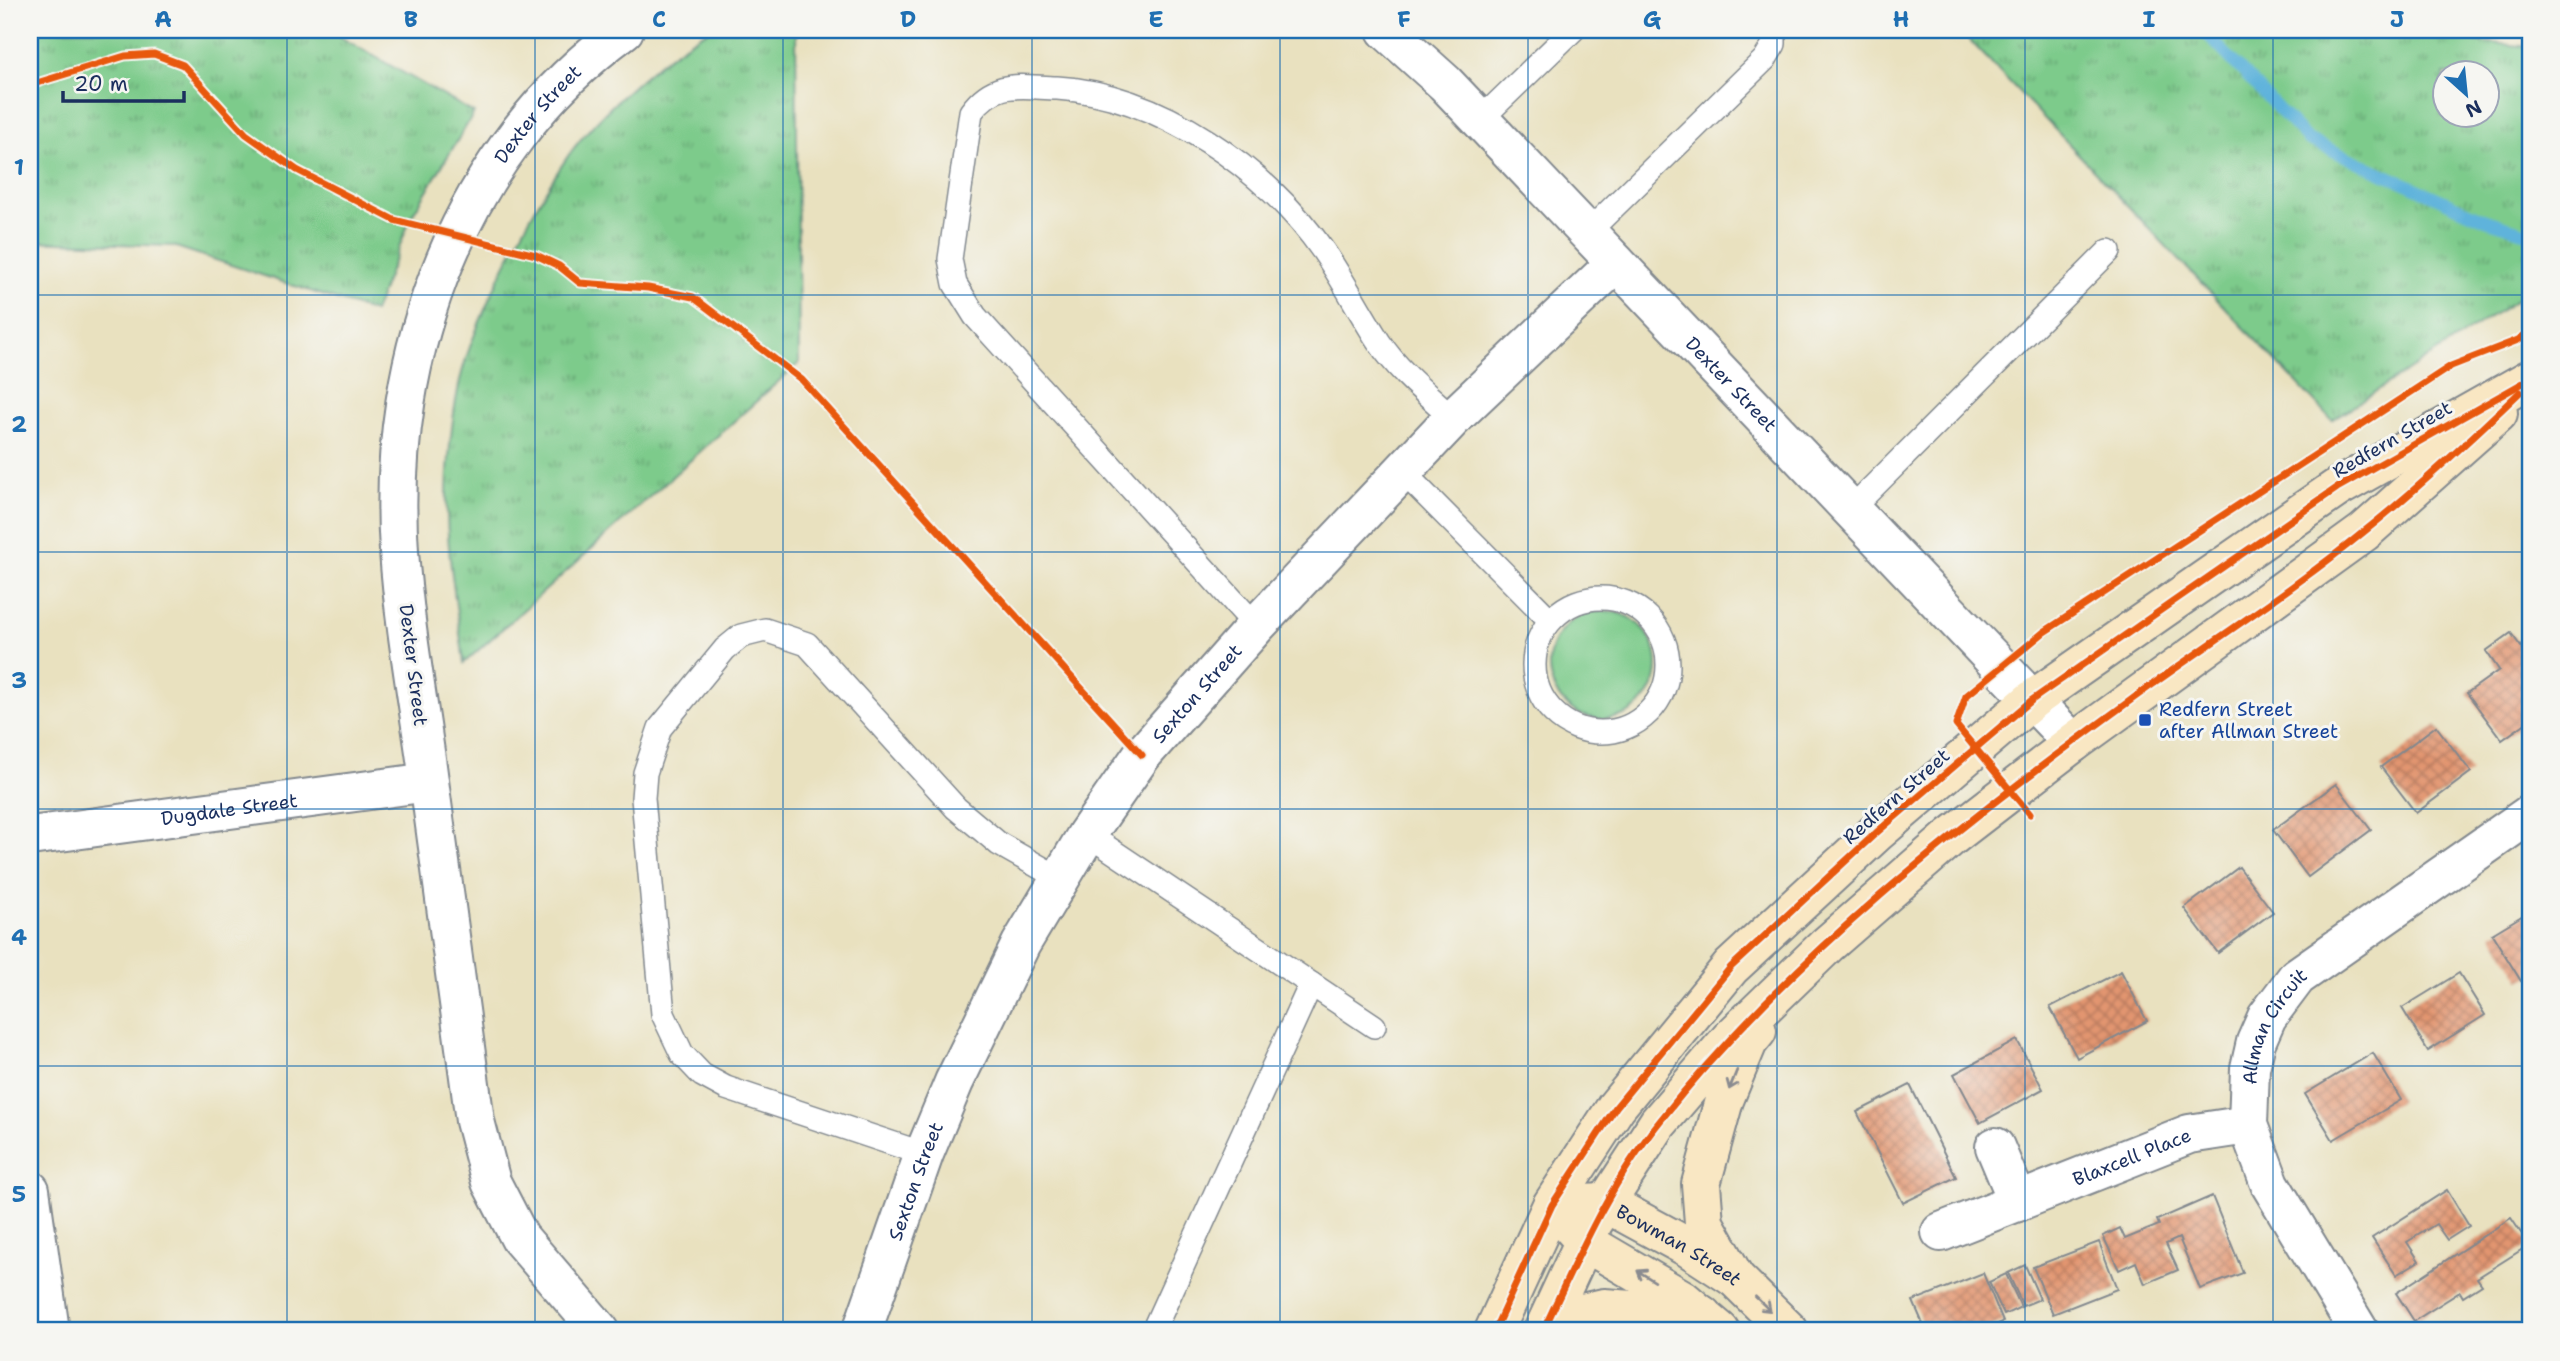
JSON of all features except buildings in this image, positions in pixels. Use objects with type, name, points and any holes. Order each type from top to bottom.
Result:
[{"type":"main road","name":"Redfern Street","points":[[1494,1331],[1552,1205],[1616,1107],[1731,967],[1876,833],[2032,700],[2337,488],[2530,381]]},
{"type":"main road","name":"Redfern Street","points":[[1545,1326],[1606,1203],[1666,1114],[1731,1038],[1827,945],[1951,837],[2073,743],[2364,532],[2443,465],[2530,381]]},
{"type":"main road","points":[[1735,1278],[1704,1223],[1701,1184],[1724,1100],[1748,1042],[1827,945]]},
{"type":"main road","name":"Bowman Street","points":[[1552,1205],[1606,1203],[1689,1248],[1735,1278],[1789,1331]]},
{"type":"main road","points":[[1552,1205],[1585,1242],[1641,1273],[1712,1323]]},
{"type":"main road","points":[[1545,1326],[1604,1308],[1712,1323]]},
{"type":"street","name":"Dexter Street","points":[[1386,30],[1445,83],[2073,743]]},
{"type":"street","name":"Dexter Street","points":[[600,1331],[520,1238],[491,1182],[475,1121],[399,550],[401,435],[412,362],[432,292],[458,226],[493,166],[533,112],[609,34]]},
{"type":"street","name":"Sexton Street","points":[[862,1331],[925,1154],[954,1082],[990,1007],[1021,944],[1059,878],[1142,755],[1256,626],[1404,473],[1453,418],[1616,263]]},
{"type":"street","name":"Dugdale Street","points":[[30,836],[429,782]]},
{"type":"street","name":"Allman Circuit","points":[[2359,1331],[2270,1184],[2248,1125],[2250,1068],[2256,1042],[2267,1017],[2297,977],[2530,814]]},
{"type":"street","name":"Blaxcell Place","points":[[1941,1232],[2189,1134],[2248,1125]]},
{"type":"street","points":[[1996,1147],[2018,1202]]},
{"type":"street","points":[[30,1190],[50,1331]]},
{"type":"lane","points":[[1479,120],[1573,30]]},
{"type":"lane","points":[[1587,233],[1765,59],[1774,44],[1774,30]]},
{"type":"lane","points":[[1256,626],[975,316],[955,284],[950,258],[971,112],[982,98],[1005,86],[1082,90],[1115,98],[1182,125],[1244,167],[1300,221],[1324,251],[1380,343],[1401,370],[1453,418]]},
{"type":"lane","points":[[1851,509],[2109,251]]},
{"type":"lane","points":[[1404,473],[1550,620]]},
{"type":"lane","points":[[1611,598],[1632,605],[1650,618],[1663,637],[1668,658],[1667,680],[1659,700],[1644,718],[1625,729],[1603,733],[1580,730],[1552,712],[1535,684],[1533,661],[1538,639],[1550,620],[1567,606],[1589,599],[1611,598]]},
{"type":"lane","points":[[925,1154],[726,1088],[702,1075],[682,1054],[663,1014],[643,798],[645,773],[660,728],[725,649],[741,636],[774,631],[807,645],[956,808],[999,844],[1059,878]]},
{"type":"lane","points":[[1087,834],[1374,1026]]},
{"type":"lane","points":[[1153,1331],[1311,984]]},
{"type":"green space","points":[[30,30],[328,30],[474,113],[411,217],[374,312],[173,246],[30,241]]},
{"type":"green space","points":[[709,30],[796,30],[799,363],[464,663],[450,554],[447,490],[453,416],[460,379],[471,344],[500,275],[524,229],[575,147],[609,109],[649,72]]},
{"type":"green space","points":[[1960,30],[2461,30],[2472,41],[2530,47],[2530,291],[2332,420]]},
{"type":"green space","points":[[1603,611],[1624,615],[1641,627],[1653,644],[1657,665],[1653,686],[1641,703],[1624,715],[1603,719],[1582,715],[1565,703],[1553,686],[1549,665],[1553,644],[1565,627],[1582,615]]},
{"type":"waterway","points":[[2203,30],[2307,139],[2486,220],[2530,234]]},
{"type":"cycle path","points":[[30,85],[125,56],[154,54],[183,65],[246,134],[297,170],[394,220],[536,255],[559,266],[580,283],[648,288],[693,297],[802,380],[1142,755]]},
{"type":"cycle path","points":[[2030,814],[1956,725],[1966,696],[2044,632],[2451,366],[2518,340],[2530,331]]},
{"type":"cycle path","points":[[1494,1331],[1552,1205],[1616,1107],[1731,967],[1876,833],[2032,700],[2174,601],[2337,488],[2530,379]]},
{"type":"cycle path","points":[[1543,1331],[1595,1223],[1642,1145],[1710,1061],[1822,948],[1881,895],[2005,794],[2131,700],[2280,596],[2386,514],[2520,392]]},
{"type":"place","name":"Redfern Street after Allman Street","points":[[2145,720]]}]
